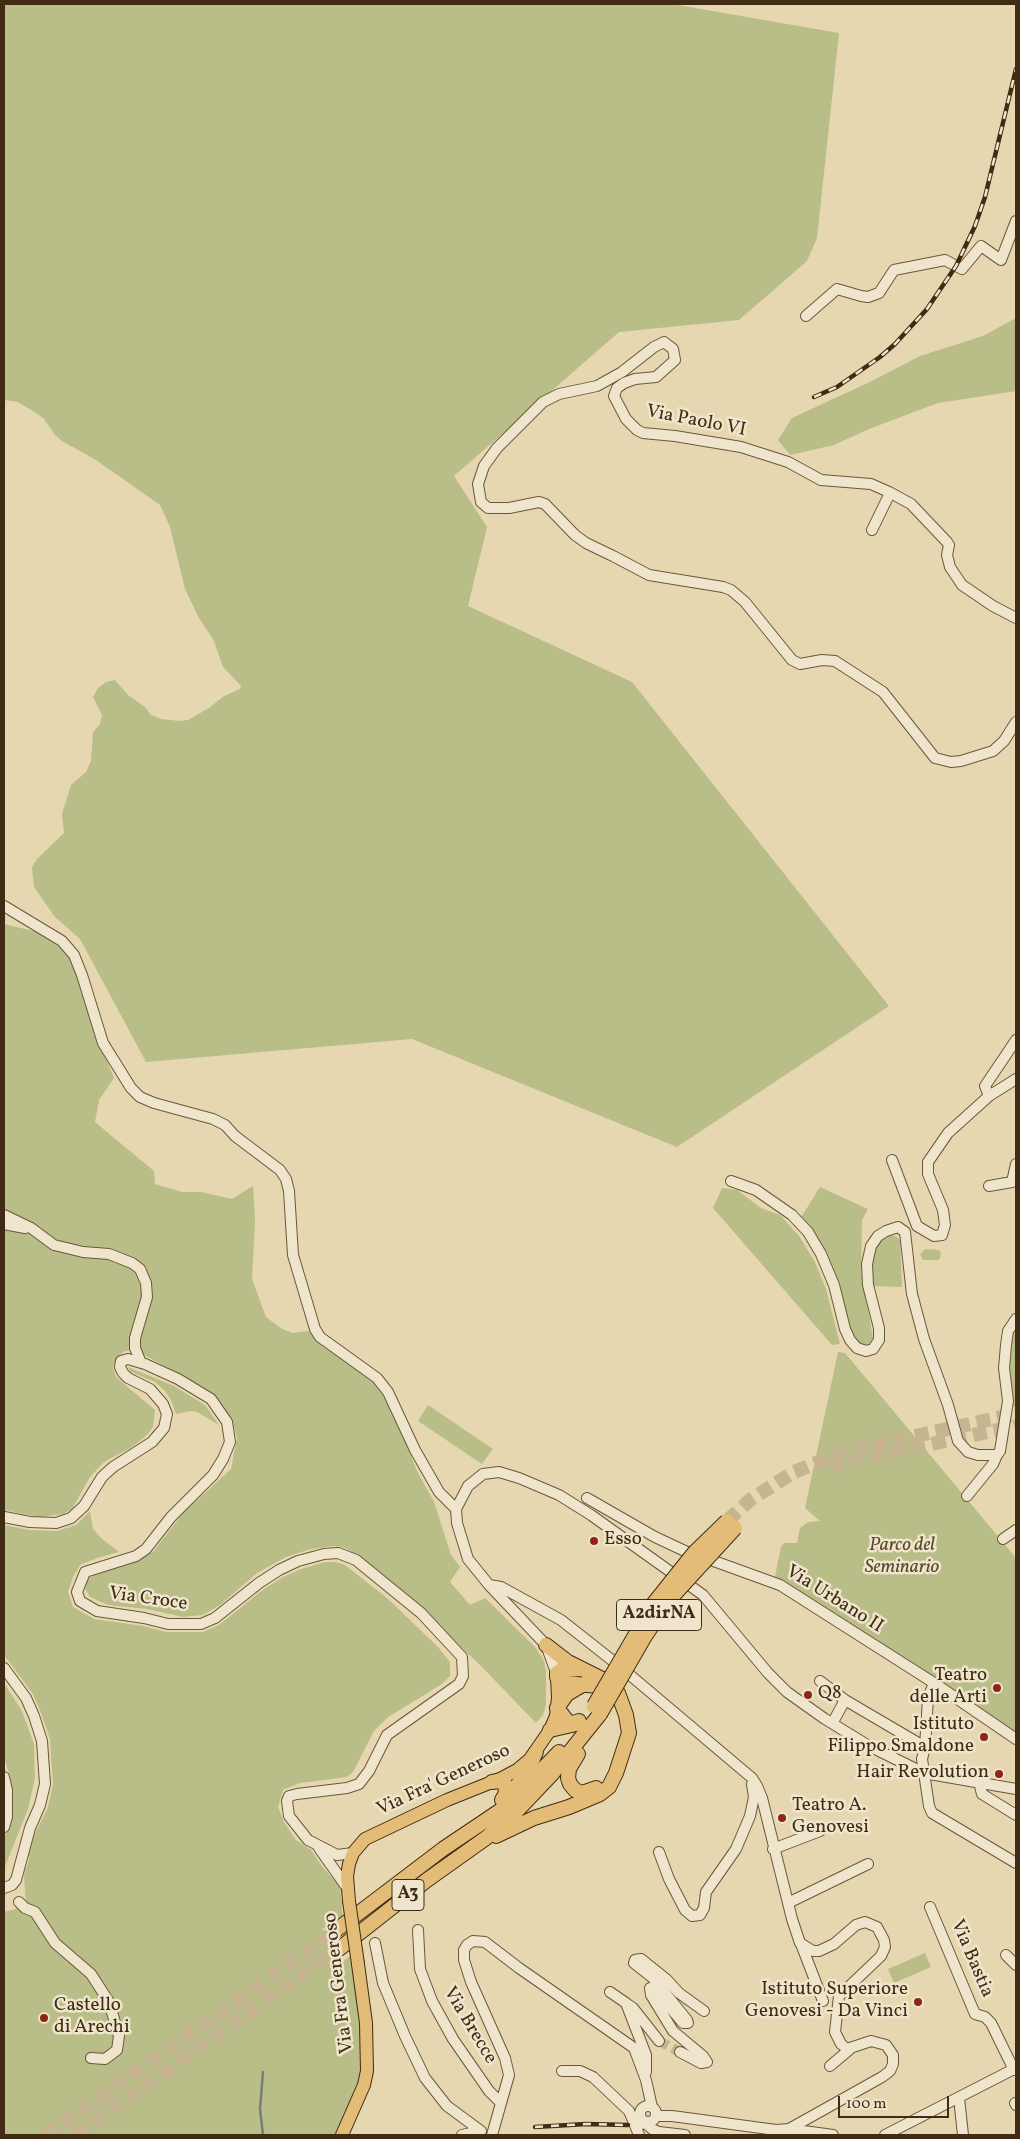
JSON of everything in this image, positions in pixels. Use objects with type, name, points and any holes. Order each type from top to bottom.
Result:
[{"type":"highway","name":"A2dirNA","points":[[454,1860],[502,1824],[531,1796],[576,1746],[591,1714],[654,1603],[694,1553],[731,1524]]},
{"type":"highway","points":[[546,1646],[563,1659],[582,1669],[596,1683]]},
{"type":"highway","points":[[582,1669],[561,1670],[557,1675],[561,1682],[596,1683]]},
{"type":"highway","points":[[591,1714],[573,1723],[568,1722],[557,1708],[567,1694],[596,1683]]},
{"type":"highway","points":[[475,1846],[534,1818],[569,1807],[605,1791],[614,1780],[628,1733],[628,1723],[618,1696]]},
{"type":"highway","name":"A2dirNA","points":[[443,1849],[507,1806],[578,1731],[591,1714]]},
{"type":"highway","points":[[550,1730],[559,1726],[572,1726],[591,1714]]},
{"type":"highway","points":[[591,1714],[585,1744],[569,1769],[568,1778],[570,1784],[575,1790],[582,1793],[592,1791],[600,1786],[621,1757]]},
{"type":"highway","points":[[443,1849],[451,1836],[502,1800],[520,1783],[536,1752]]},
{"type":"highway","points":[[492,1782],[505,1784],[506,1793],[502,1800]]},
{"type":"highway","name":"A3","points":[[335,1931],[443,1849]]},
{"type":"highway","name":"A3","points":[[339,1949],[454,1860]]},
{"type":"main road","name":"Via Fra' Generoso","points":[[352,1853],[365,1839],[447,1800],[518,1770],[536,1752],[550,1730],[557,1708],[557,1675]]},
{"type":"main road","name":"Via Fra Generoso","points":[[342,2135],[364,2085],[367,2071],[366,2023],[347,1876],[352,1853]]},
{"type":"street","points":[[806,316],[837,289],[868,297],[879,293],[894,270],[946,260],[962,269],[981,246],[1001,260],[1016,221]]},
{"type":"street","name":"Via Paolo VI","points":[[1016,618],[993,606],[962,585],[950,567],[947,555],[949,545],[947,542],[911,504],[890,493],[871,484],[821,480],[793,464],[764,453],[686,438],[643,433],[637,430],[626,419],[614,396],[617,388],[624,383],[635,379],[656,376],[675,360],[673,349],[664,342],[654,347],[622,372],[597,386],[559,394],[543,402],[497,448],[484,466],[478,484],[481,502],[488,508],[509,508],[539,502],[545,504],[575,536],[586,544],[649,575],[723,587],[731,590],[745,602],[792,660],[800,664],[822,660],[835,661],[883,692],[935,758],[951,762],[961,761],[993,751],[1004,741],[1016,722]]},
{"type":"street","points":[[872,530],[890,493]]},
{"type":"street","points":[[4,906],[62,941],[74,955],[82,975],[102,1043],[123,1078],[136,1093],[154,1103],[213,1119],[225,1125],[235,1136],[280,1170],[286,1179],[289,1191],[293,1255],[315,1329],[320,1337],[377,1378],[388,1392],[415,1450],[439,1492],[456,1509],[468,1486],[476,1478],[491,1472],[519,1478],[559,1495],[591,1515],[697,1590],[711,1603],[733,1632],[787,1692],[825,1719],[833,1722],[869,1746],[924,1773],[1016,1789]]},
{"type":"street","points":[[989,1096],[985,1086],[1016,1040]]},
{"type":"street","points":[[892,1160],[917,1226],[934,1236],[942,1235],[945,1226],[943,1210],[928,1174],[928,1162],[948,1133],[989,1096],[1016,1079]]},
{"type":"street","points":[[989,1186],[1012,1182],[1016,1164]]},
{"type":"street","points":[[731,1181],[756,1190],[792,1214],[808,1232],[821,1254],[834,1285],[848,1334],[857,1348],[866,1351],[873,1349],[879,1340],[879,1328],[868,1285],[867,1264],[871,1246],[878,1236],[886,1231],[898,1227],[906,1232],[912,1294],[924,1339],[948,1405],[958,1442],[968,1452],[978,1455],[997,1455]]},
{"type":"street","points":[[4,1215],[30,1228],[54,1245],[83,1252],[109,1254],[132,1263],[140,1269],[146,1283],[147,1297],[136,1327],[136,1348],[141,1363]]},
{"type":"street","points":[[4,1224],[30,1228]]},
{"type":"street","points":[[968,1496],[993,1464],[1002,1445],[1008,1400],[1004,1368],[1006,1345],[1008,1331],[1016,1319]]},
{"type":"street","name":"Via Croce","points":[[4,1517],[30,1522],[56,1523],[71,1518],[84,1506],[102,1477],[113,1467],[152,1442],[164,1428],[167,1414],[163,1404],[150,1390],[128,1378],[120,1367],[121,1361],[128,1359],[141,1363],[178,1379],[211,1399],[227,1422],[230,1442],[223,1459],[213,1475],[171,1517],[146,1549],[136,1556],[86,1572],[77,1592],[80,1602],[97,1611],[168,1624],[201,1624],[215,1618],[259,1582],[279,1570],[298,1561],[324,1554],[338,1553],[356,1560],[414,1607],[462,1657],[463,1676],[459,1684],[386,1735],[369,1772],[359,1784],[347,1788],[289,1796],[286,1807],[289,1816],[302,1834],[314,1844],[337,1855],[352,1853]]},
{"type":"street","points":[[587,1498],[655,1537],[687,1552]]},
{"type":"street","name":"Via Fra' Generoso","points":[[456,1509],[457,1524],[468,1559],[489,1585],[546,1646],[557,1675]]},
{"type":"street","points":[[1003,1539],[1016,1530]]},
{"type":"street","name":"Via Urbano II","points":[[710,1560],[780,1585],[934,1683],[1016,1739]]},
{"type":"street","points":[[489,1585],[501,1587],[561,1620],[613,1661]]},
{"type":"street","points":[[4,1668],[26,1698],[34,1716],[42,1741],[45,1784],[40,1805],[30,1828],[16,1880],[12,1885],[4,1888]]},
{"type":"street","points":[[630,1675],[752,1778],[762,1798],[800,1943],[823,2001]]},
{"type":"street","points":[[820,1681],[844,1700],[925,1747]]},
{"type":"street","points":[[934,1683],[928,1698],[925,1747],[922,1759],[926,1796],[932,1813],[1016,1863]]},
{"type":"street","points":[[833,1722],[844,1700]]},
{"type":"street","points":[[4,1777],[7,1790],[7,1817],[4,1827]]},
{"type":"street","points":[[659,1852],[669,1879],[686,1910],[692,1916],[700,1915],[704,1908],[706,1892],[736,1849],[750,1816],[754,1797],[752,1778]]},
{"type":"street","points":[[979,1782],[982,1794],[1016,1815]]},
{"type":"street","points":[[774,1849],[820,1831]]},
{"type":"street","name":"Via Croce","points":[[314,1844],[349,1895]]},
{"type":"street","points":[[788,1903],[868,1864]]},
{"type":"street","points":[[19,1902],[25,1908],[35,1912],[56,1943],[91,1974],[109,2002],[119,2036],[117,2050],[105,2059],[91,2058]]},
{"type":"street","name":"Via Bastia","points":[[930,1907],[975,2014],[985,2017],[991,2023],[1015,2069]]},
{"type":"street","points":[[800,1943],[810,1950],[819,1951],[834,1944],[856,1925],[863,1922],[875,1925],[881,1932],[885,1944],[883,1953],[840,1994],[838,1999],[836,2032],[842,2046],[849,2050]]},
{"type":"street","name":"Via Brecce","points":[[418,1930],[420,1969],[432,2001],[453,2039],[489,2091],[501,2103]]},
{"type":"street","points":[[492,2135],[509,2074],[505,2058],[471,1982],[465,1964],[464,1950],[466,1945],[473,1941],[485,1942],[519,1968],[631,2045],[638,2055],[646,2080]]},
{"type":"street","points":[[375,1943],[383,1983],[425,2078],[448,2106],[481,2131],[477,2135]]},
{"type":"street","points":[[1006,1955],[1016,1965]]},
{"type":"street","points":[[680,2052],[702,2062],[707,2062],[703,2056],[673,2031],[651,1995],[650,1988],[662,1998],[683,2023],[686,2024],[687,2020],[653,1978],[634,1962],[635,1960],[641,1959],[667,1980],[679,1993],[704,2011]]},
{"type":"street","points":[[610,1992],[633,2008],[659,2041]]},
{"type":"street","points":[[626,2003],[646,2056],[646,2116]]},
{"type":"street","points":[[789,2129],[882,2077],[890,2070],[893,2064],[893,2055],[889,2048],[880,2042],[864,2042],[849,2050],[830,2066]]},
{"type":"street","points":[[885,2135],[1015,2069]]},
{"type":"street","points":[[562,2071],[575,2070],[587,2073],[625,2105],[672,2133],[685,2135]]},
{"type":"street","points":[[959,2098],[963,2135]]},
{"type":"street","points":[[646,2116],[672,2116],[769,2129],[789,2129],[834,2135]]},
{"type":"street","points":[[807,2118],[811,2132]]},
{"type":"street","points":[[462,2135],[471,2133],[473,2135]]},
{"type":"green space","points":[[4,4],[672,4],[839,33],[817,238],[807,261],[739,320],[619,332],[454,476],[487,527],[468,606],[632,682],[889,1006],[677,1147],[412,1039],[146,1062],[80,939],[55,917],[34,887],[32,867],[37,859],[64,833],[62,814],[71,785],[86,772],[91,761],[93,732],[100,724],[102,715],[93,697],[98,688],[106,682],[115,680],[128,695],[145,707],[151,715],[161,719],[180,721],[188,720],[209,708],[224,696],[240,689],[241,686],[223,667],[213,639],[199,618],[185,589],[170,527],[160,505],[96,460],[62,441],[55,435],[44,419],[36,413],[18,402],[4,400]]},
{"type":"green space","points":[[1016,318],[1016,391],[938,403],[869,429],[834,445],[790,455],[778,440],[792,418],[872,381],[920,356],[983,336]]},
{"type":"green space","points":[[4,924],[38,932],[70,951],[89,1006],[92,1025],[114,1078],[99,1100],[95,1122],[154,1171],[155,1184],[182,1192],[201,1192],[232,1199],[253,1186],[255,1221],[252,1279],[266,1317],[282,1329],[293,1333],[309,1331],[371,1380],[383,1396],[399,1426],[417,1471],[434,1502],[451,1555],[460,1567],[450,1582],[470,1605],[485,1598],[536,1648],[544,1661],[546,1705],[543,1715],[536,1723],[480,1665],[408,1597],[345,1548],[334,1546],[311,1549],[286,1557],[257,1573],[220,1605],[203,1615],[183,1617],[147,1609],[108,1605],[90,1597],[85,1589],[88,1579],[96,1574],[135,1562],[153,1552],[183,1513],[231,1469],[237,1438],[232,1419],[205,1388],[135,1350],[125,1351],[117,1358],[113,1367],[116,1377],[155,1410],[153,1427],[147,1435],[132,1447],[104,1462],[90,1477],[72,1509],[63,1514],[39,1517],[4,1510]]},
{"type":"green space","points":[[820,1187],[868,1209],[862,1220],[861,1271],[873,1338],[869,1344],[859,1344],[850,1334],[833,1269],[800,1219]]},
{"type":"green space","points":[[722,1188],[737,1190],[761,1208],[780,1215],[799,1236],[815,1262],[826,1289],[840,1344],[832,1345],[713,1208]]},
{"type":"green space","points":[[889,1235],[896,1236],[900,1240],[902,1287],[872,1286],[872,1257],[880,1239]]},
{"type":"green space","points":[[925,1249],[939,1250],[940,1258],[938,1260],[923,1260],[920,1254]]},
{"type":"green space","points":[[1016,1326],[1016,1407],[1013,1407],[1009,1355],[1013,1330]]},
{"type":"green space","name":"Parco del Seminario","points":[[838,1352],[845,1353],[1016,1558],[1016,1730],[1012,1732],[774,1581],[781,1547],[784,1543],[797,1543],[800,1528],[808,1522],[820,1521],[805,1508]]},
{"type":"green space","points":[[128,1367],[174,1386],[205,1405],[219,1425],[197,1412],[191,1411],[176,1414],[171,1400],[165,1391],[155,1382],[131,1372]]},
{"type":"green space","points":[[428,1405],[493,1449],[482,1464],[418,1421]]},
{"type":"green space","points":[[90,1511],[93,1529],[119,1552],[80,1565],[73,1577],[68,1592],[73,1607],[94,1619],[143,1626],[166,1632],[203,1632],[219,1625],[264,1589],[283,1577],[325,1562],[336,1562],[345,1565],[387,1598],[438,1647],[450,1662],[450,1676],[442,1684],[388,1717],[374,1731],[353,1772],[347,1777],[300,1783],[283,1790],[278,1807],[284,1822],[296,1840],[311,1850],[324,1869],[340,1886],[343,1917],[327,1932],[324,1928],[322,1929],[333,1945],[327,1951],[339,1965],[352,1954],[365,2066],[338,2135],[4,2135],[4,1912],[16,1909],[26,1903],[24,1875],[29,1860],[28,1848],[48,1807],[53,1784],[50,1739],[41,1713],[33,1694],[4,1655],[4,1525],[29,1530],[57,1531],[76,1525]]},
{"type":"green space","points":[[4,1683],[22,1711],[34,1744],[35,1778],[28,1809],[4,1869],[4,1838],[12,1817],[11,1780],[4,1757]]},
{"type":"green space","points":[[925,1953],[931,1967],[894,1983],[888,1969]]},
{"type":"waterway","points":[[263,2072],[260,2109],[263,2135]]},
{"type":"tunnel","points":[[727,1521],[750,1500],[794,1472],[843,1452],[1016,1414]]},
{"type":"tunnel","points":[[830,1468],[846,1462],[1016,1426]]},
{"type":"tunnel","points":[[45,2135],[335,1931]]},
{"type":"tunnel","points":[[75,2135],[339,1949]]},
{"type":"tunnel","points":[[659,2041],[680,2052]]},
{"type":"railway","points":[[814,397],[837,387],[880,357],[895,344],[927,309],[956,266],[975,226],[985,197],[1016,69]]},
{"type":"railway","points":[[535,2127],[586,2124],[628,2125]]},
{"type":"place","name":"Esso","points":[[594,1541]]},
{"type":"place","name":"Teatro delle Arti","points":[[997,1688]]},
{"type":"place","name":"Q8","points":[[808,1695]]},
{"type":"place","name":"Istituto Filippo Smaldone","points":[[984,1737]]},
{"type":"place","name":"Hair Revolution","points":[[999,1774]]},
{"type":"place","name":"Teatro A. Genovesi","points":[[782,1818]]},
{"type":"place","name":"Istituto Superiore Genovesi - Da Vinci","points":[[918,2002]]},
{"type":"place","name":"Castello di Arechi","points":[[44,2018]]}]
